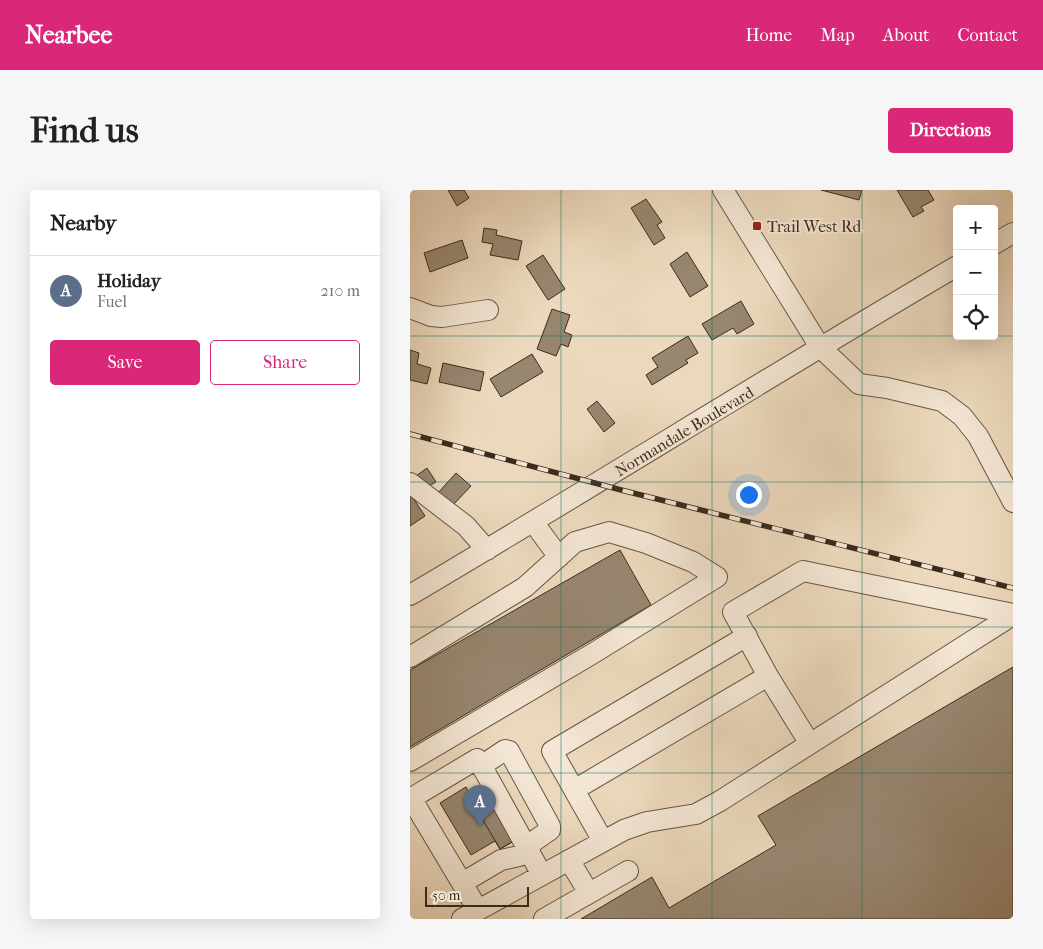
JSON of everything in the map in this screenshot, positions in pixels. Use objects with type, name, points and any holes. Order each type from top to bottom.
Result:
[{"type":"street","points":[[723,190],[820,347],[859,384],[887,388],[942,401],[962,416],[978,436],[1013,502]]},
{"type":"street","points":[[998,242],[1013,233]]},
{"type":"street","name":"Normandale Boulevard","points":[[410,595],[953,268]]},
{"type":"street","points":[[410,308],[431,316],[442,317],[488,310]]},
{"type":"street","points":[[410,483],[466,526],[487,550]]},
{"type":"street","points":[[533,522],[559,557]]},
{"type":"street","points":[[410,657],[525,588],[574,542],[609,532],[646,543],[693,562],[717,577],[592,654],[410,761]]},
{"type":"street","points":[[810,744],[768,676],[733,612],[803,570],[1013,615]]},
{"type":"street","points":[[542,875],[477,759],[411,799],[462,883],[478,914],[542,875],[624,830],[647,822],[696,814],[720,801],[1013,615]]},
{"type":"street","points":[[603,841],[552,751],[747,636]]},
{"type":"street","points":[[574,790],[768,676]]},
{"type":"street","points":[[462,883],[501,860],[519,856],[550,830],[550,826],[509,751],[505,750],[482,766]]},
{"type":"street","points":[[569,860],[589,893]]},
{"type":"street","points":[[544,919],[628,871]]},
{"type":"building","points":[[448,190],[464,190],[469,198],[457,206]]},
{"type":"building","points":[[821,190],[862,190],[859,200]]},
{"type":"building","points":[[897,190],[928,190],[934,200],[921,207],[924,211],[913,217]]},
{"type":"building","points":[[646,199],[662,222],[657,225],[665,238],[654,245],[631,208]]},
{"type":"building","points":[[484,228],[497,230],[496,235],[522,241],[518,260],[490,255],[493,244],[482,242]]},
{"type":"building","points":[[462,240],[468,258],[430,272],[424,253]]},
{"type":"building","points":[[687,252],[708,286],[690,297],[670,264]]},
{"type":"building","points":[[543,255],[565,289],[548,300],[526,266]]},
{"type":"building","points":[[741,301],[754,324],[737,334],[733,328],[712,340],[702,324]]},
{"type":"building","points":[[552,309],[570,315],[564,332],[572,335],[568,347],[561,344],[556,356],[537,349]]},
{"type":"building","points":[[688,336],[698,353],[686,360],[688,363],[652,385],[646,375],[658,367],[652,358]]},
{"type":"building","points":[[410,350],[419,353],[417,364],[431,368],[427,384],[410,380]]},
{"type":"building","points":[[532,354],[543,372],[501,397],[490,379]]},
{"type":"building","points":[[443,363],[484,372],[480,391],[439,382]]},
{"type":"building","points":[[597,401],[615,423],[604,432],[587,409]]},
{"type":"building","points":[[427,468],[436,482],[424,489],[416,476]]},
{"type":"building","points":[[456,473],[471,486],[452,506],[438,493]]},
{"type":"building","points":[[410,495],[425,516],[410,526]]},
{"type":"building","points":[[620,550],[651,605],[410,747],[410,670]]},
{"type":"building","points":[[1013,667],[1013,919],[581,919],[652,877],[669,908],[776,845],[758,816]]},
{"type":"building","points":[[466,787],[471,796],[475,794],[486,812],[494,807],[514,841],[500,849],[495,841],[471,855],[440,803]]},
{"type":"building","points":[[494,807],[514,841],[500,849],[480,815]]},
{"type":"railway","points":[[410,434],[625,491],[1013,588]]},
{"type":"place","name":"Trail West Rd","points":[[757,226]]},
{"type":"place","name":"Holiday","points":[[480,826]]}]
